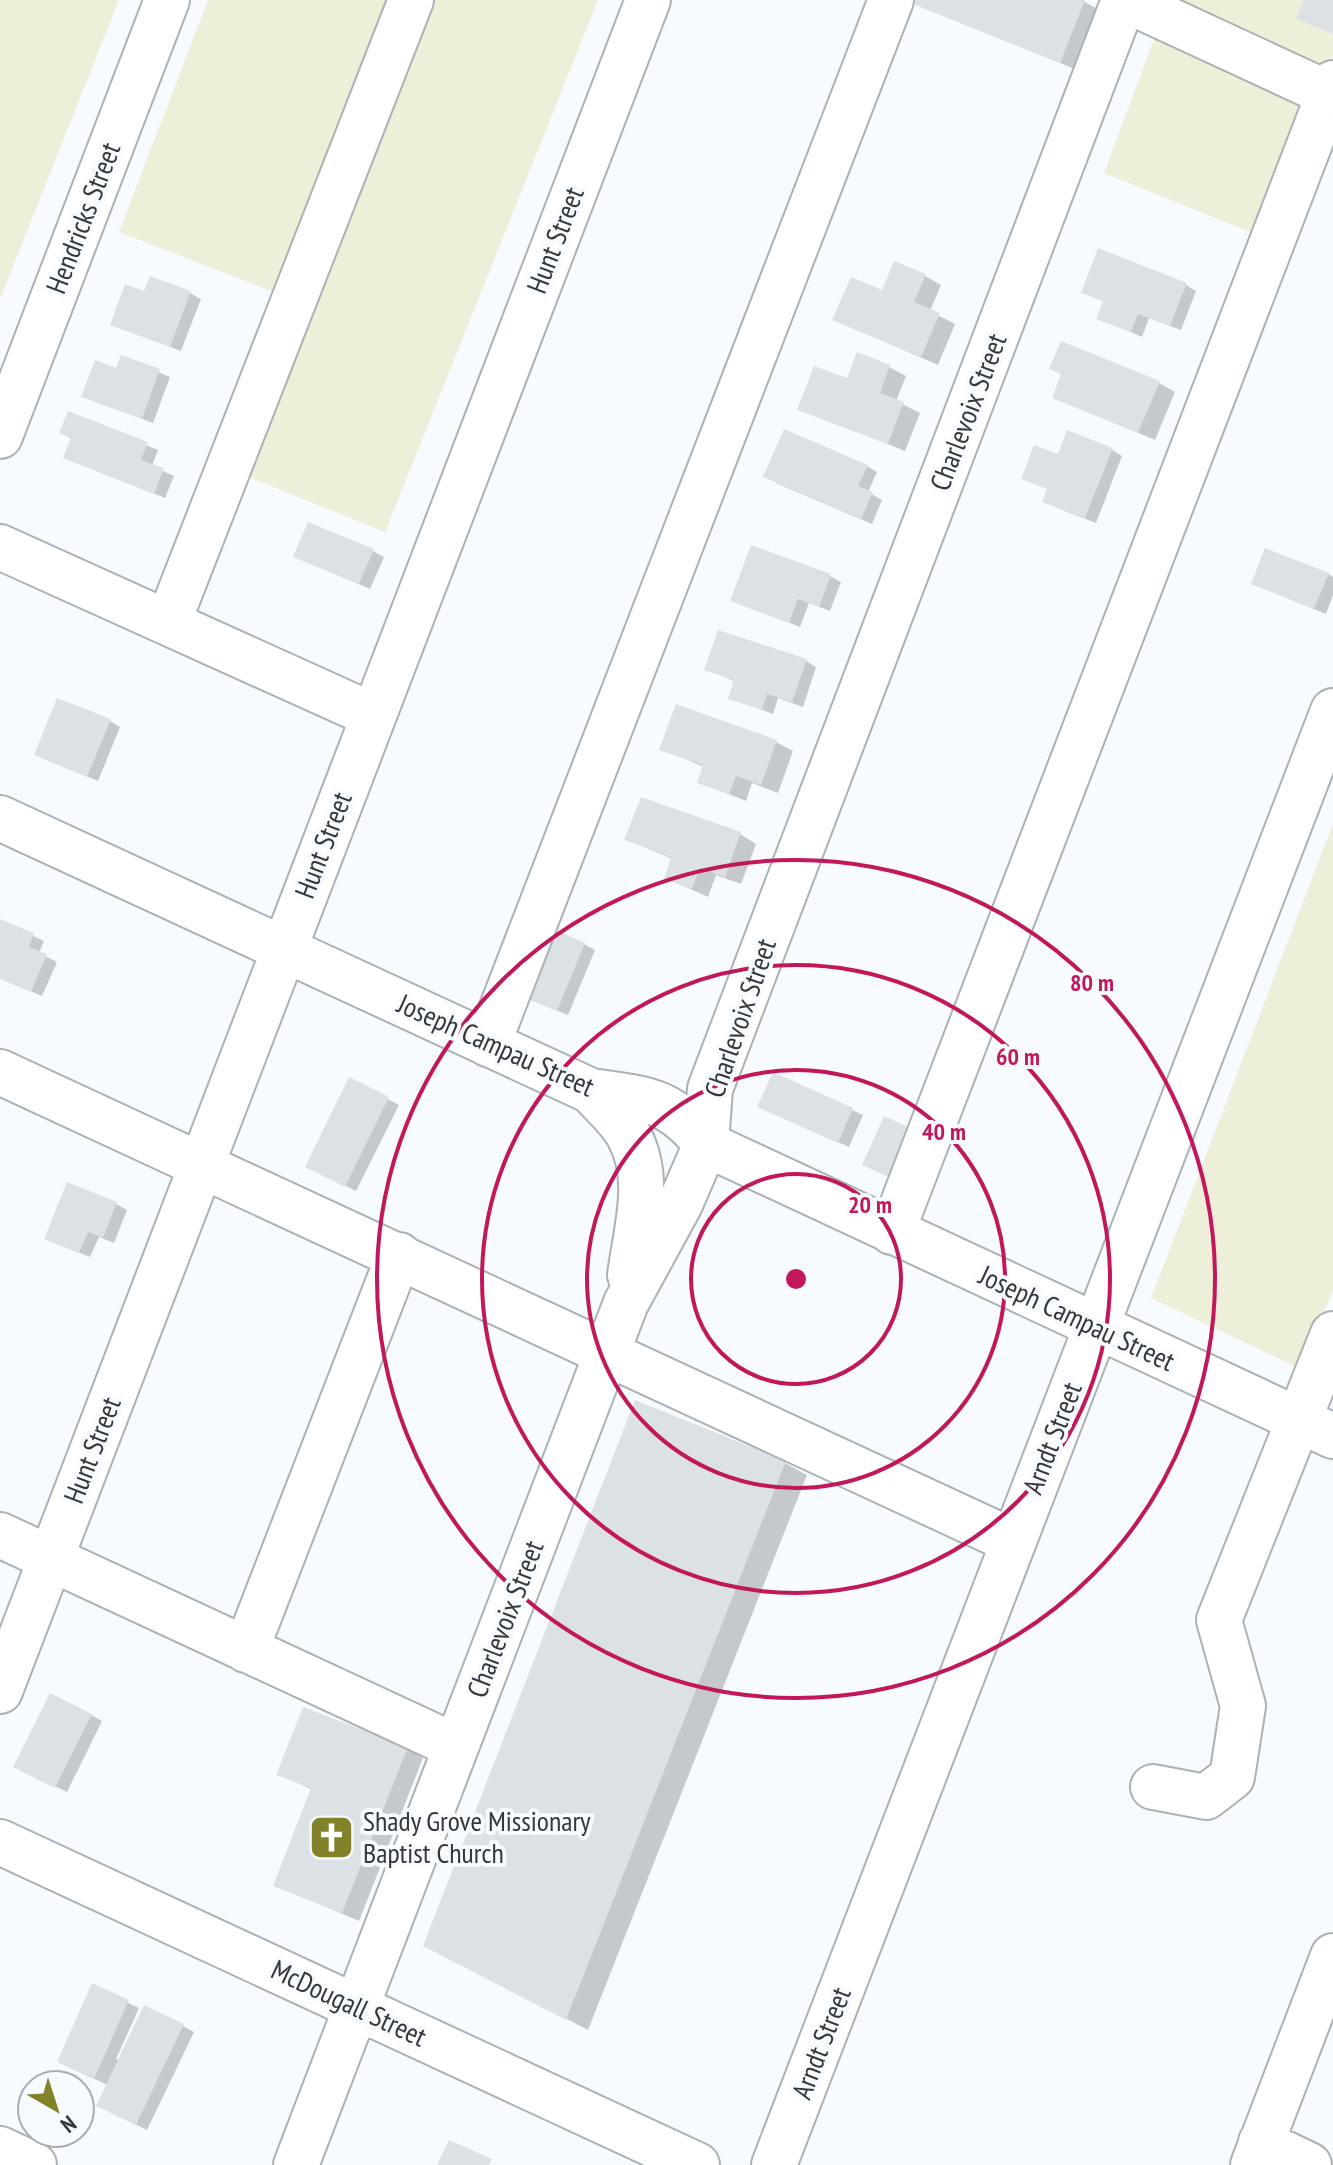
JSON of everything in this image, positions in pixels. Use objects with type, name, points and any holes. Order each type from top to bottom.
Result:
[{"type":"street","name":"Hendricks Street","points":[[0,436],[167,0]]},
{"type":"street","points":[[168,623],[411,0]]},
{"type":"street","name":"Hunt Street","points":[[0,1691],[648,0]]},
{"type":"street","points":[[488,1044],[891,0]]},
{"type":"street","points":[[892,1232],[1331,88],[1125,0]]},
{"type":"street","name":"Charlevoix Street","points":[[296,2165],[626,1303],[680,1204],[706,1144],[710,1089],[1125,0]]},
{"type":"street","points":[[0,547],[372,715]]},
{"type":"street","name":"Arndt Street","points":[[774,2165],[1333,711]]},
{"type":"street","name":"Joseph Campau Street","points":[[0,818],[591,1091],[650,1100],[684,1117],[706,1144],[1316,1429]]},
{"type":"street","points":[[0,1072],[1012,1541]]},
{"type":"street","points":[[591,1091],[626,1131],[641,1168],[642,1191],[626,1303]]},
{"type":"street","points":[[246,1650],[399,1255]]},
{"type":"street","points":[[1153,1787],[1206,1797],[1232,1777],[1243,1706],[1219,1620],[1316,1429],[1333,1334]]},
{"type":"street","points":[[0,1535],[455,1746]]},
{"type":"street","name":"McDougall Street","points":[[0,1842],[697,2165]]},
{"type":"street","points":[[1309,2165],[1257,2154],[1333,1956]]},
{"type":"street","points":[[0,2149],[34,2165]]},
{"type":"green space","points":[[0,0],[119,0],[0,299]]},
{"type":"green space","points":[[208,0],[393,0],[282,295],[119,232]]},
{"type":"green space","points":[[431,0],[598,0],[385,532],[241,474]]},
{"type":"green space","points":[[1169,0],[1303,0],[1296,19],[1333,34],[1333,55],[1324,77]]},
{"type":"green space","points":[[1155,37],[1310,105],[1260,236],[1104,173]]},
{"type":"green space","points":[[1333,824],[1333,1289],[1303,1370],[1151,1298]]},
{"type":"building","points":[[903,0],[1085,0],[1060,63]]},
{"type":"building","points":[[1303,0],[1333,0],[1333,34],[1296,19]]},
{"type":"building","points":[[1098,248],[1187,283],[1170,326],[1138,314],[1131,332],[1096,319],[1103,301],[1081,293]]},
{"type":"building","points":[[894,261],[926,274],[914,302],[940,313],[921,357],[832,320],[851,277],[882,290]]},
{"type":"building","points":[[150,276],[191,291],[170,347],[110,325],[125,284],[144,291]]},
{"type":"building","points":[[1061,341],[1160,381],[1138,433],[1052,398],[1061,374],[1049,369]]},
{"type":"building","points":[[857,352],[890,365],[880,393],[904,402],[888,444],[797,410],[814,366],[847,378]]},
{"type":"building","points":[[121,355],[160,369],[142,419],[81,397],[95,360],[116,368]]},
{"type":"building","points":[[68,411],[148,442],[141,460],[164,468],[154,494],[63,458],[71,438],[59,433]]},
{"type":"building","points":[[784,429],[868,465],[858,486],[873,492],[861,519],[763,477]]},
{"type":"building","points":[[1067,430],[1113,448],[1085,518],[1042,502],[1047,489],[1021,479],[1034,445],[1058,454]]},
{"type":"building","points":[[308,522],[374,549],[359,584],[293,557]]},
{"type":"building","points":[[751,545],[831,574],[819,607],[798,599],[789,623],[730,601]]},
{"type":"building","points":[[1265,548],[1329,573],[1314,609],[1251,584]]},
{"type":"building","points":[[718,630],[807,659],[792,702],[767,694],[762,710],[728,699],[734,680],[704,670]]},
{"type":"building","points":[[57,698],[111,719],[87,777],[34,755]]},
{"type":"building","points":[[676,704],[777,740],[761,785],[736,776],[729,794],[697,783],[703,765],[659,750]]},
{"type":"building","points":[[641,797],[741,832],[725,877],[700,868],[692,889],[664,879],[671,857],[624,840]]},
{"type":"building","points":[[0,919],[34,933],[29,947],[47,954],[31,992],[0,979]]},
{"type":"building","points":[[551,928],[585,943],[557,1011],[522,997]]},
{"type":"building","points":[[773,1072],[853,1108],[838,1143],[757,1107]]},
{"type":"building","points":[[349,1077],[389,1097],[345,1187],[305,1167]]},
{"type":"building","points":[[884,1116],[917,1131],[895,1180],[862,1165]]},
{"type":"building","points":[[67,1182],[117,1202],[103,1238],[88,1232],[79,1253],[44,1239]]},
{"type":"building","points":[[635,1400],[786,1461],[566,2020],[423,1946]]},
{"type":"building","points":[[50,1693],[92,1714],[55,1788],[13,1767]]},
{"type":"building","name":"Shady Grove Missionary Baptist Church","points":[[303,1707],[408,1747],[342,1913],[273,1886],[311,1788],[276,1775]]},
{"type":"building","points":[[92,1983],[129,2000],[96,2074],[96,2069],[72,2069],[57,2062]]},
{"type":"building","points":[[144,2005],[184,2024],[136,2125],[96,2106]]},
{"type":"building","points":[[449,2140],[492,2159],[489,2165],[437,2165]]},
{"type":"place","name":"Shady Grove Missionary Baptist Church","points":[[332,1837]]}]
